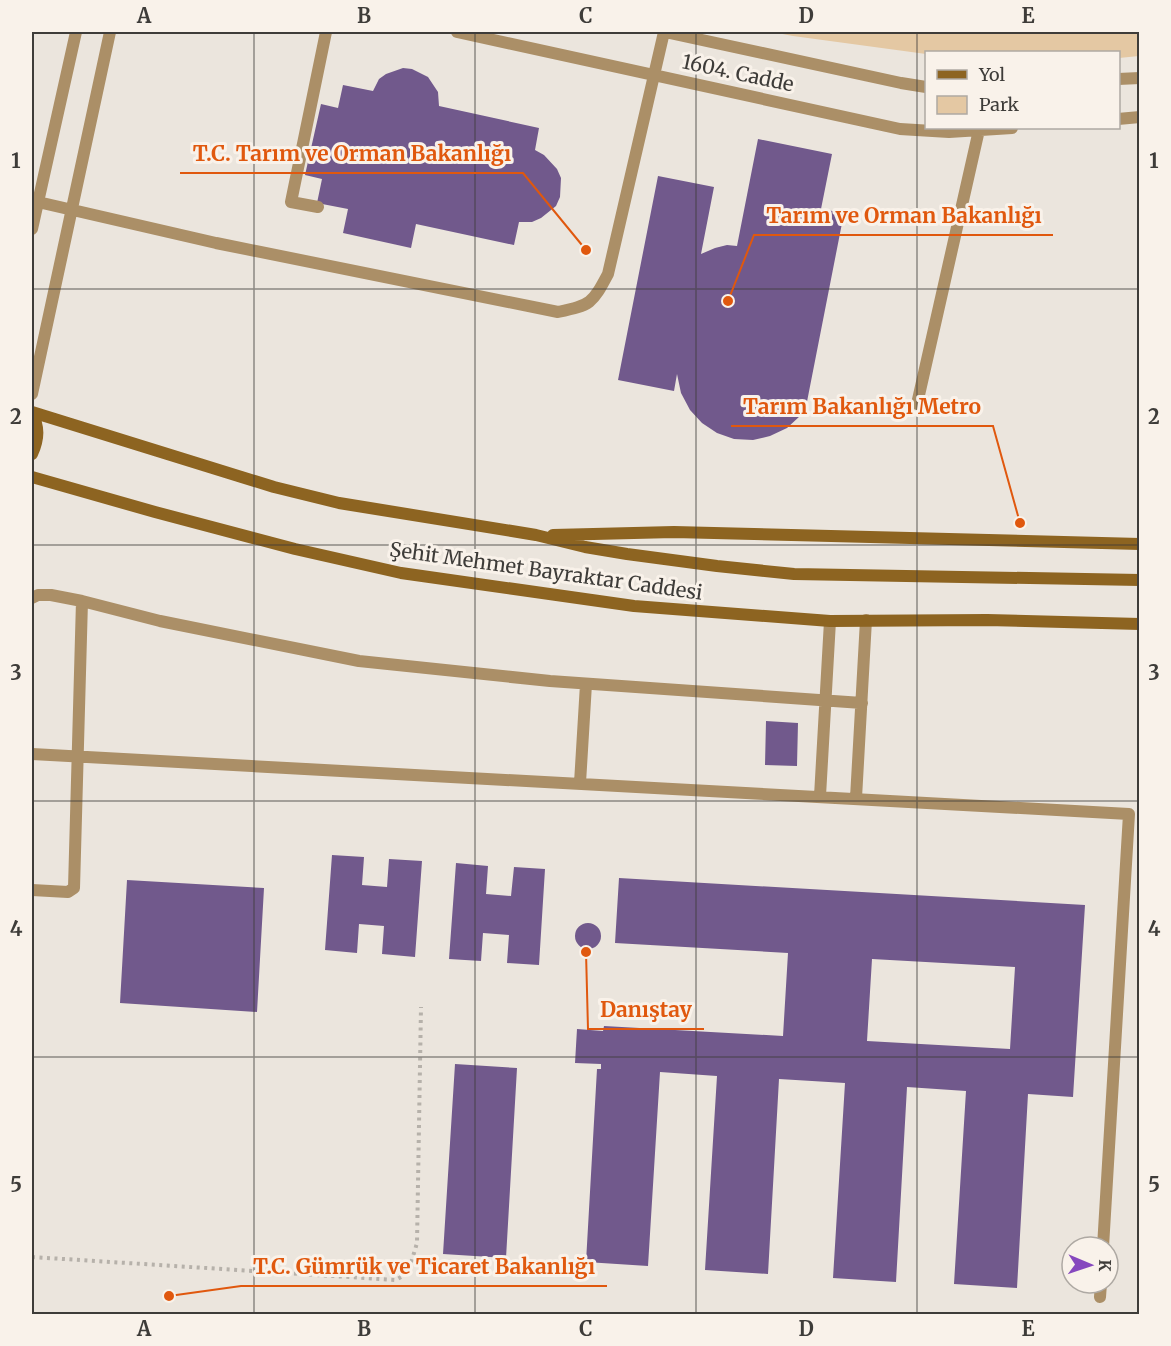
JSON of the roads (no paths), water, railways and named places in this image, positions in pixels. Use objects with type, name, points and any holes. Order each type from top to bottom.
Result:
[{"type":"main road","points":[[32,414],[37,428],[36,445],[32,454]]},
{"type":"main road","name":"Şehit Mehmet Bayraktar Caddesi","points":[[32,414],[274,487],[328,500],[536,535],[627,554],[794,574],[1140,580]]},
{"type":"main road","name":"Şehit Mehmet Bayraktar Caddesi","points":[[32,477],[273,543],[401,573],[634,606],[830,621],[1140,624]]},
{"type":"main road","name":"Şehit Mehmet Bayraktar Caddesi","points":[[536,535],[674,532],[1140,544]]},
{"type":"lane","points":[[32,230],[76,32]]},
{"type":"lane","points":[[32,394],[110,32]]},
{"type":"lane","points":[[318,207],[291,202],[326,32]]},
{"type":"lane","name":"1604. Cadde","points":[[457,32],[900,129],[930,132],[988,129]]},
{"type":"lane","points":[[38,202],[216,243],[558,312],[583,307],[597,295],[608,274],[664,32]]},
{"type":"lane","name":"1604. Cadde","points":[[664,32],[925,87]]},
{"type":"lane","points":[[1120,79],[1140,78]]},
{"type":"lane","points":[[1120,119],[1140,117]]},
{"type":"lane","points":[[917,404],[979,130]]},
{"type":"lane","points":[[32,598],[38,595],[51,595],[160,621],[358,661],[586,684],[862,703]]},
{"type":"lane","points":[[32,890],[68,892],[74,888],[82,601]]},
{"type":"lane","points":[[856,798],[866,620]]},
{"type":"lane","points":[[820,796],[830,621]]},
{"type":"lane","points":[[580,783],[586,684]]},
{"type":"lane","points":[[32,754],[1129,814],[1104,1235]]},
{"type":"place","name":"T.C. Tarım ve Orman Bakanlığı","points":[[586,250]]},
{"type":"place","name":"Tarım ve Orman Bakanlığı","points":[[728,301]]},
{"type":"place","name":"Tarım Bakanlığı Metro","points":[[1020,523]]},
{"type":"place","name":"Danıştay","points":[[586,952]]},
{"type":"place","name":"T.C. Gümrük ve Ticaret Bakanlığı","points":[[169,1296]]}]
